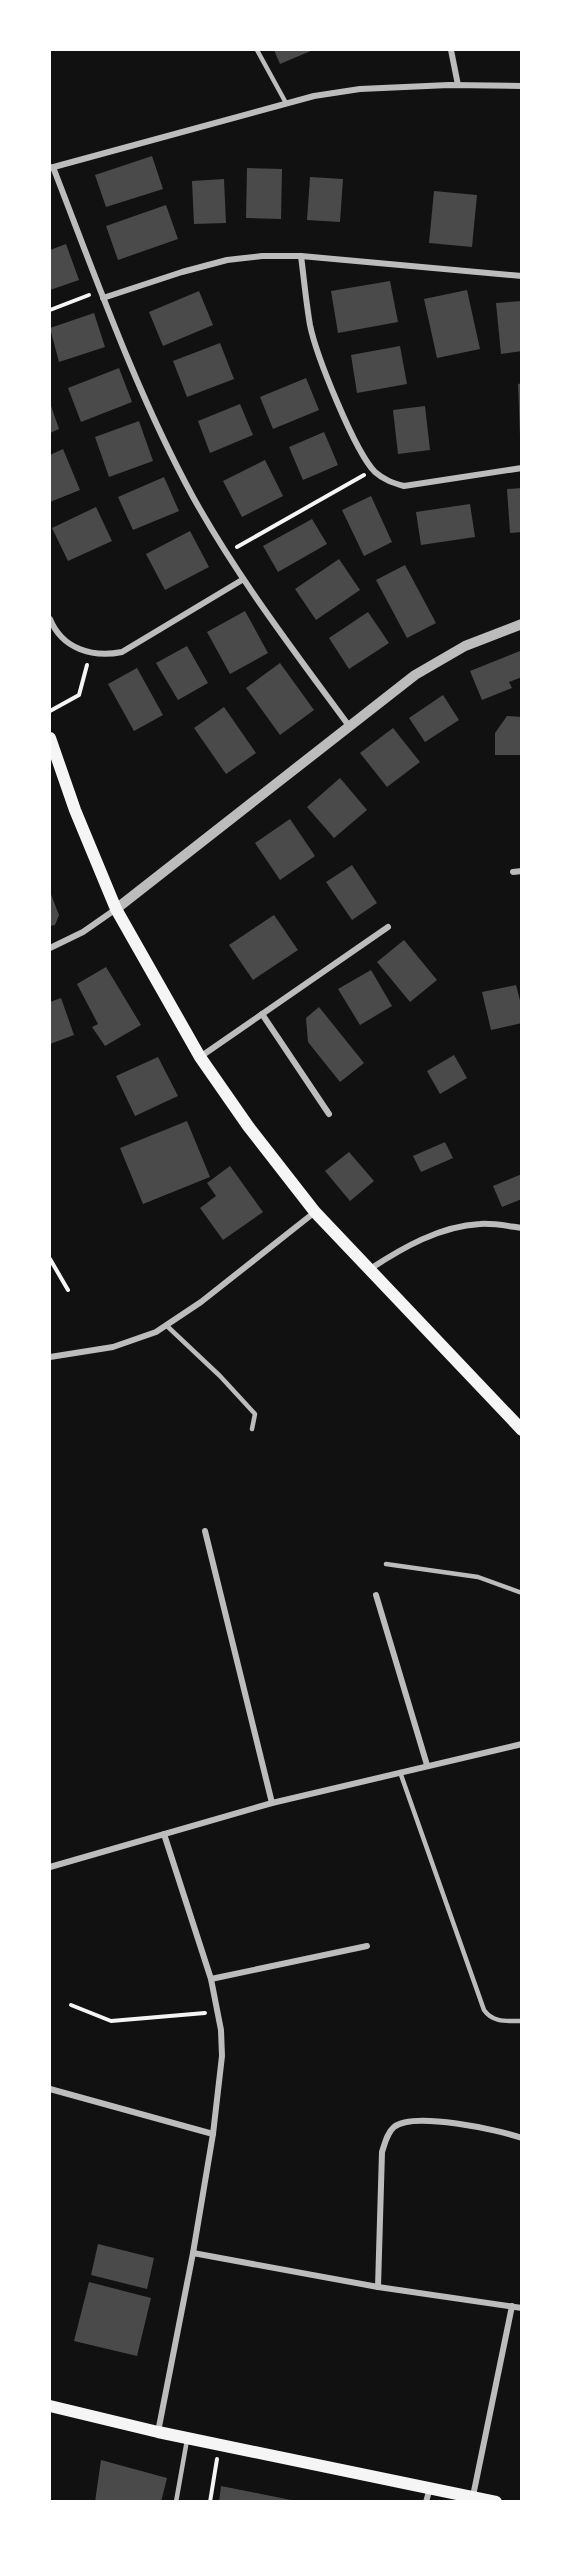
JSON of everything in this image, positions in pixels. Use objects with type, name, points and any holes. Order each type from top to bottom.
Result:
[{"type":"main road","points":[[50,738],[75,810],[116,909],[200,1057],[248,1126],[315,1212],[522,1431]]},
{"type":"main road","points":[[50,2406],[158,2432],[496,2502]]},
{"type":"street","points":[[451,50],[458,85]]},
{"type":"street","points":[[349,726],[242,580],[193,497],[156,426],[51,168],[286,103],[360,89],[458,85],[522,86]]},
{"type":"street","points":[[102,294],[227,260],[262,256],[301,256],[522,276]]},
{"type":"street","points":[[301,256],[310,326],[319,354],[345,419],[364,458],[373,469],[389,482],[404,486],[522,468]]},
{"type":"street","points":[[50,619],[62,639],[74,647],[90,653],[108,655],[122,652],[242,580]]},
{"type":"street","points":[[50,948],[83,932],[116,909],[415,675],[495,633],[522,624]]},
{"type":"street","points":[[513,872],[522,871]]},
{"type":"street","points":[[200,1057],[388,927]]},
{"type":"street","points":[[262,1014],[329,1114]]},
{"type":"street","points":[[50,1357],[135,1342],[167,1326],[315,1212]]},
{"type":"street","points":[[370,1269],[404,1247],[441,1232],[480,1224],[522,1228]]},
{"type":"street","points":[[205,1531],[272,1803]]},
{"type":"street","points":[[376,1595],[427,1765]]},
{"type":"street","points":[[50,1868],[272,1803],[522,1744]]},
{"type":"street","points":[[158,2432],[193,2253],[213,2134],[222,2056],[219,2012],[211,1979],[164,1834]]},
{"type":"street","points":[[211,1979],[367,1946]]},
{"type":"street","points":[[50,2089],[213,2134]]},
{"type":"street","points":[[378,2287],[382,2152],[386,2137],[394,2127],[406,2122],[420,2121],[480,2126],[522,2138]]},
{"type":"street","points":[[193,2253],[378,2287],[522,2308]]},
{"type":"street","points":[[473,2496],[512,2307]]},
{"type":"street","points":[[426,2502],[430,2487]]},
{"type":"lane","points":[[257,50],[286,103]]},
{"type":"lane","points":[[167,1326],[220,1376],[255,1414],[252,1430]]},
{"type":"lane","points":[[386,1564],[478,1577],[522,1593]]},
{"type":"lane","points":[[400,1772],[484,2010],[489,2017],[500,2021],[522,2021]]},
{"type":"lane","points":[[176,2502],[187,2437]]},
{"type":"path","points":[[50,310],[102,294]]},
{"type":"path","points":[[226,554],[373,469]]},
{"type":"path","points":[[50,711],[79,695],[90,653]]},
{"type":"path","points":[[50,1259],[68,1290]]},
{"type":"path","points":[[71,2005],[111,2021],[219,2012]]},
{"type":"path","points":[[210,2502],[219,2444]]},
{"type":"building","points":[[274,50],[313,50],[280,64]]},
{"type":"building","points":[[152,156],[163,189],[106,207],[95,175]]},
{"type":"building","points":[[247,168],[282,169],[281,219],[246,218]]},
{"type":"building","points":[[310,177],[343,179],[340,222],[307,220]]},
{"type":"building","points":[[224,179],[226,223],[194,224],[192,181]]},
{"type":"building","points":[[434,191],[477,195],[472,247],[429,243]]},
{"type":"building","points":[[166,205],[178,239],[118,260],[106,226]]},
{"type":"building","points":[[66,244],[79,280],[50,290],[50,250]]},
{"type":"building","points":[[390,281],[398,322],[338,333],[331,291]]},
{"type":"building","points":[[467,290],[480,349],[437,358],[424,299]]},
{"type":"building","points":[[199,291],[213,325],[163,346],[149,312]]},
{"type":"building","points":[[522,301],[522,351],[501,354],[496,303]]},
{"type":"building","points":[[94,313],[105,347],[59,362],[50,328]]},
{"type":"building","points":[[220,343],[234,379],[187,397],[173,361]]},
{"type":"building","points":[[400,346],[407,384],[357,393],[351,355]]},
{"type":"building","points":[[119,368],[132,402],[81,422],[68,388]]},
{"type":"building","points":[[306,378],[319,410],[273,429],[260,397]]},
{"type":"building","points":[[522,383],[522,436],[520,436],[518,384]]},
{"type":"building","points":[[50,403],[59,429],[50,433]]},
{"type":"building","points":[[240,404],[253,435],[210,453],[198,421]]},
{"type":"building","points":[[425,406],[430,450],[398,454],[393,410]]},
{"type":"building","points":[[139,421],[153,461],[109,477],[95,437]]},
{"type":"building","points":[[324,432],[338,465],[303,480],[289,447]]},
{"type":"building","points":[[63,449],[80,490],[50,502],[50,455]]},
{"type":"building","points":[[265,460],[283,496],[242,517],[223,481]]},
{"type":"building","points":[[164,477],[179,511],[133,530],[118,497]]},
{"type":"building","points":[[522,488],[522,532],[510,533],[507,489]]},
{"type":"building","points":[[371,496],[392,542],[364,556],[342,510]]},
{"type":"building","points":[[470,504],[475,537],[421,545],[416,512]]},
{"type":"building","points":[[96,507],[112,541],[68,561],[52,528]]},
{"type":"building","points":[[312,519],[327,544],[278,572],[263,546]]},
{"type":"building","points":[[190,531],[209,567],[165,590],[146,554]]},
{"type":"building","points":[[339,559],[360,590],[316,620],[295,589]]},
{"type":"building","points":[[405,565],[436,623],[407,638],[376,580]]},
{"type":"building","points":[[245,611],[268,653],[230,674],[207,632]]},
{"type":"building","points":[[368,612],[389,643],[349,669],[329,638]]},
{"type":"building","points":[[187,646],[208,683],[178,700],[156,663]]},
{"type":"building","points":[[520,651],[522,677],[509,682],[512,688],[482,700],[470,671]]},
{"type":"building","points":[[280,663],[314,710],[280,735],[246,688]]},
{"type":"building","points":[[137,668],[163,715],[134,731],[108,684]]},
{"type":"building","points":[[443,695],[459,720],[425,742],[409,718]]},
{"type":"building","points":[[224,707],[256,753],[226,774],[194,728]]},
{"type":"building","points":[[507,716],[522,717],[522,755],[495,755],[495,733]]},
{"type":"building","points":[[393,728],[420,762],[387,787],[360,753]]},
{"type":"building","points":[[340,778],[367,810],[334,838],[307,807]]},
{"type":"building","points":[[290,819],[315,856],[280,880],[255,843]]},
{"type":"building","points":[[352,865],[377,903],[352,920],[326,882]]},
{"type":"building","points":[[50,892],[59,915],[55,925],[50,926]]},
{"type":"building","points":[[274,915],[298,950],[253,980],[229,945]]},
{"type":"building","points":[[404,940],[437,980],[410,1002],[377,962]]},
{"type":"building","points":[[106,967],[141,1025],[105,1046],[92,1027],[98,1024],[77,984]]},
{"type":"building","points":[[371,970],[392,1006],[360,1025],[338,989]]},
{"type":"building","points":[[516,985],[522,1008],[522,1023],[491,1030],[482,992]]},
{"type":"building","points":[[61,998],[74,1035],[50,1044],[50,1002]]},
{"type":"building","points":[[319,1007],[364,1063],[340,1082],[308,1042],[306,1018]]},
{"type":"building","points":[[454,1055],[467,1078],[440,1094],[427,1071]]},
{"type":"building","points":[[158,1057],[178,1096],[135,1116],[116,1076]]},
{"type":"building","points":[[187,1121],[210,1177],[143,1204],[120,1148]]},
{"type":"building","points":[[445,1142],[453,1158],[421,1172],[413,1156]]},
{"type":"building","points":[[349,1152],[374,1181],[350,1201],[325,1171]]},
{"type":"building","points":[[230,1166],[263,1212],[223,1240],[200,1208],[216,1196],[207,1183]]},
{"type":"building","points":[[522,1174],[522,1199],[502,1207],[493,1186]]},
{"type":"building","points":[[98,2244],[154,2258],[147,2289],[91,2275]]},
{"type":"building","points":[[89,2282],[151,2298],[137,2356],[74,2341]]},
{"type":"building","points":[[101,2460],[167,2478],[161,2502],[95,2502]]},
{"type":"building","points":[[221,2486],[291,2500],[291,2502],[219,2502]]}]
